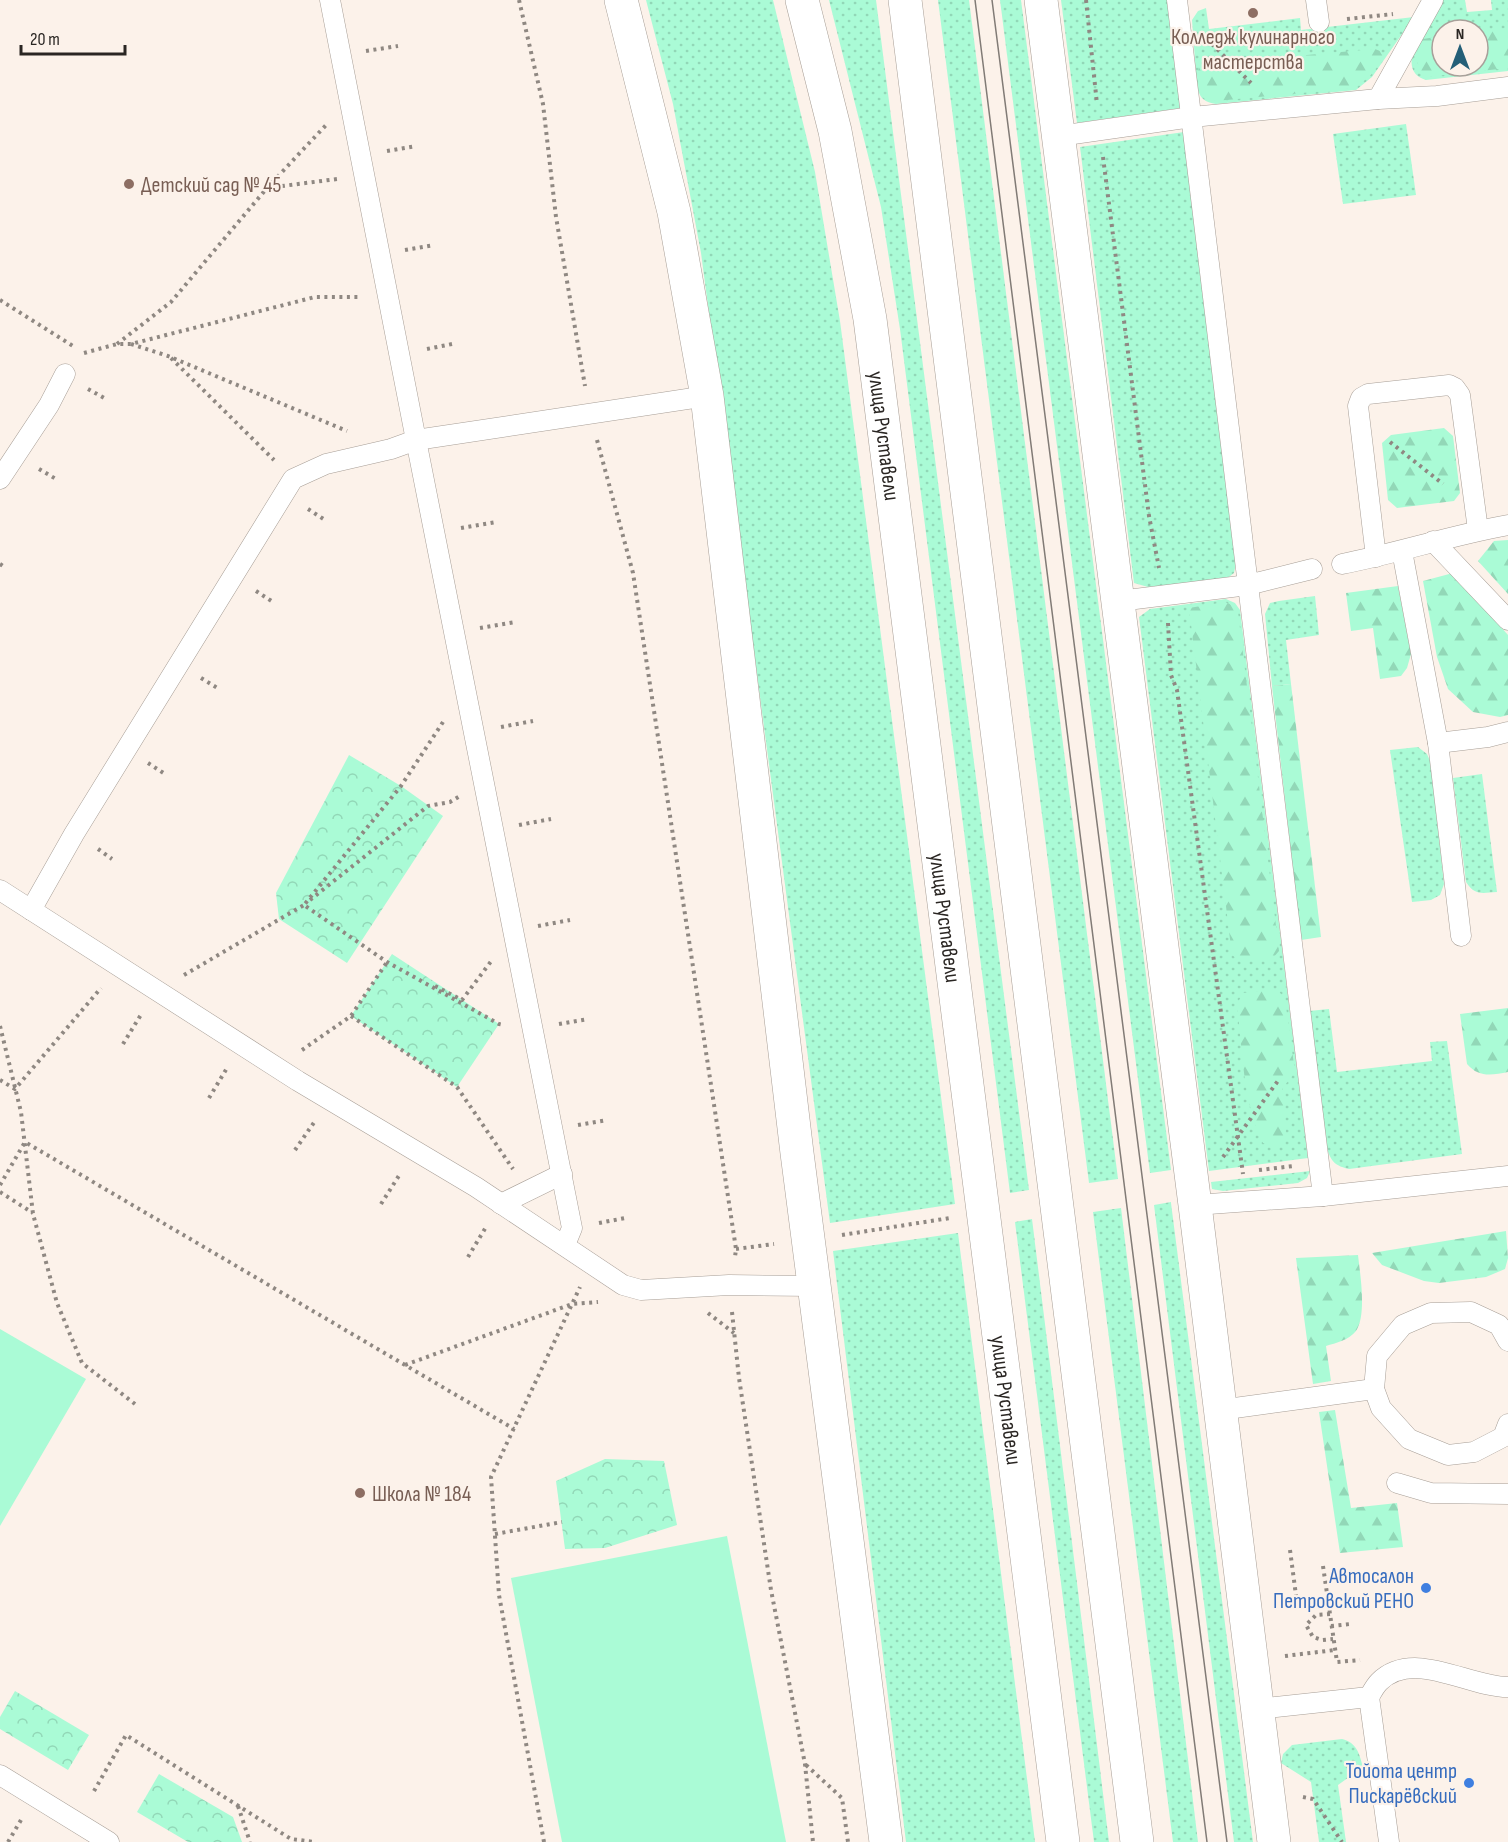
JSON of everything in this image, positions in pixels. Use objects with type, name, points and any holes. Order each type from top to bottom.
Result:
[{"type":"street","points":[[621,0],[674,212],[706,396],[814,1286],[886,1842]]},
{"type":"street","name":"улица Руставели","points":[[802,0],[835,131],[870,319],[1063,1842]]},
{"type":"street","points":[[906,0],[1137,1842]]},
{"type":"street","points":[[1041,0],[1119,601],[1274,1842]]},
{"type":"lane","points":[[330,0],[562,1174],[572,1228],[565,1245]]},
{"type":"lane","points":[[1316,0],[1319,22]]},
{"type":"lane","points":[[1178,5],[1323,1196]]},
{"type":"lane","points":[[1378,99],[1430,5]]},
{"type":"lane","points":[[1059,136],[1192,117],[1378,99],[1437,96],[1508,87]]},
{"type":"lane","points":[[0,479],[49,405],[65,374]]},
{"type":"lane","points":[[1376,557],[1358,406],[1361,398],[1368,394],[1449,385],[1455,388],[1460,395],[1478,530]]},
{"type":"lane","points":[[31,910],[74,834],[293,479],[326,464],[391,449],[416,440],[706,396]]},
{"type":"lane","points":[[1342,564],[1402,551],[1478,530],[1508,525]]},
{"type":"lane","points":[[1433,541],[1508,620]]},
{"type":"lane","points":[[1402,551],[1438,743],[1461,936]]},
{"type":"lane","points":[[1119,601],[1248,585],[1312,569]]},
{"type":"lane","points":[[1438,743],[1488,737],[1508,732]]},
{"type":"lane","points":[[0,890],[241,1045],[501,1204],[624,1285],[641,1290],[729,1285],[814,1286]]},
{"type":"lane","points":[[501,1204],[562,1174]]},
{"type":"lane","points":[[1195,1205],[1323,1196],[1508,1176]]},
{"type":"lane","points":[[1508,1341],[1499,1325],[1471,1312],[1431,1313],[1403,1325],[1377,1356],[1374,1389],[1381,1408],[1409,1439],[1448,1455],[1474,1452],[1503,1437],[1508,1424]]},
{"type":"lane","points":[[1220,1410],[1374,1389]]},
{"type":"lane","points":[[1397,1483],[1431,1493],[1508,1494]]},
{"type":"lane","points":[[1257,1709],[1374,1690],[1391,1673],[1413,1668],[1428,1669],[1486,1686],[1508,1687]]},
{"type":"lane","points":[[1374,1690],[1389,1842]]},
{"type":"lane","points":[[0,1775],[109,1842]]},
{"type":"path","points":[[519,0],[543,104],[556,217],[590,413],[633,573],[736,1249],[729,1285],[739,1378],[771,1590],[805,1764],[813,1842]]},
{"type":"path","points":[[1178,5],[1277,109]]},
{"type":"path","points":[[1319,22],[1430,5]]},
{"type":"path","points":[[117,344],[171,302],[267,188],[333,118],[348,94]]},
{"type":"path","points":[[267,188],[364,175]]},
{"type":"path","points":[[83,353],[117,344],[131,344],[315,297],[361,297]]},
{"type":"path","points":[[0,300],[74,347]]},
{"type":"path","points":[[131,344],[168,356],[391,449]]},
{"type":"path","points":[[168,356],[293,479]]},
{"type":"path","points":[[1359,418],[1474,509]]},
{"type":"path","points":[[435,533],[496,522]]},
{"type":"path","points":[[454,633],[515,622]]},
{"type":"path","points":[[304,905],[401,786],[465,689]]},
{"type":"path","points":[[123,1044],[156,991],[304,905],[428,806]]},
{"type":"path","points":[[304,905],[387,962],[499,1024],[533,1029]]},
{"type":"path","points":[[387,962],[462,999],[513,930]]},
{"type":"path","points":[[302,1050],[351,1016],[387,962]]},
{"type":"path","points":[[15,1089],[119,967]]},
{"type":"path","points":[[351,1016],[457,1087],[528,1190]]},
{"type":"path","points":[[0,1026],[25,1142],[33,1214],[57,1303],[82,1363],[135,1404]]},
{"type":"path","points":[[209,1098],[241,1045]]},
{"type":"path","points":[[1218,1166],[1303,1045]]},
{"type":"path","points":[[0,1080],[15,1089]]},
{"type":"path","points":[[0,1185],[25,1142]]},
{"type":"path","points":[[25,1142],[514,1429]]},
{"type":"path","points":[[381,1204],[415,1151]]},
{"type":"path","points":[[1232,1173],[1319,1164]]},
{"type":"path","points":[[0,1192],[33,1214]]},
{"type":"path","points":[[468,1257],[501,1204]]},
{"type":"path","points":[[832,1237],[957,1217]]},
{"type":"path","points":[[736,1249],[782,1243]]},
{"type":"path","points":[[544,1842],[499,1595],[491,1477],[591,1262]]},
{"type":"path","points":[[405,1365],[572,1304]]},
{"type":"path","points":[[495,1534],[562,1522]]},
{"type":"path","points":[[1290,1550],[1297,1603],[1328,1599]]},
{"type":"path","points":[[1323,1566],[1337,1662],[1365,1660],[1374,1690]]},
{"type":"path","points":[[1330,1614],[1316,1615],[1306,1625],[1312,1637],[1322,1640],[1333,1639]]},
{"type":"path","points":[[1331,1626],[1350,1623]]},
{"type":"path","points":[[1305,1654],[1335,1650]]},
{"type":"path","points":[[94,1791],[126,1735],[291,1839],[314,1842]]},
{"type":"path","points":[[805,1764],[842,1798],[848,1842]]},
{"type":"path","points":[[1267,1789],[1313,1799],[1342,1842]]},
{"type":"path","points":[[238,1806],[250,1842]]},
{"type":"green space","points":[[646,0],[773,0],[815,172],[840,321],[955,1204],[830,1223],[701,253],[673,104]]},
{"type":"green space","points":[[829,0],[876,0],[1029,1190],[1010,1193],[900,329],[881,207]]},
{"type":"green space","points":[[938,0],[969,0],[1118,1179],[1089,1183]]},
{"type":"green space","points":[[1000,0],[1021,0],[1171,1170],[1150,1173]]},
{"type":"green space","points":[[1061,0],[1169,0],[1182,108],[1077,123]]},
{"type":"green space","points":[[1441,0],[1465,0],[1467,12],[1492,10],[1491,0],[1508,0],[1508,71],[1490,73],[1490,18],[1430,18],[1430,78],[1444,78],[1426,80],[1416,74],[1412,66],[1412,55],[1422,31]]},
{"type":"green space","points":[[1206,8],[1209,29],[1300,18],[1301,30],[1414,17],[1372,77],[1356,90],[1216,104],[1204,99],[1197,87],[1192,20],[1198,11]]},
{"type":"green space","points":[[1508,28],[1508,68],[1490,70],[1490,30]]},
{"type":"green space","points":[[1430,38],[1430,77],[1426,77],[1417,59],[1418,49],[1423,39]]},
{"type":"green space","points":[[1375,49],[1380,51],[1384,57],[1370,76],[1355,88],[1216,101],[1202,94],[1197,79],[1199,67],[1204,64]]},
{"type":"green space","points":[[1406,124],[1416,195],[1343,204],[1333,134]]},
{"type":"green space","points":[[1184,132],[1236,563],[1234,573],[1225,580],[1148,587],[1134,583],[1080,147]]},
{"type":"green space","points":[[1444,428],[1453,436],[1460,493],[1454,501],[1397,508],[1388,500],[1382,443],[1391,435]]},
{"type":"green space","points":[[1508,540],[1508,594],[1478,561],[1494,541]]},
{"type":"green space","points":[[1453,573],[1508,635],[1508,715],[1500,717],[1473,712],[1448,689],[1437,657],[1423,581]]},
{"type":"green space","points":[[1398,586],[1411,654],[1407,668],[1401,676],[1380,679],[1373,628],[1351,631],[1346,593]]},
{"type":"green space","points":[[1315,596],[1319,635],[1286,640],[1291,684],[1272,686],[1265,614],[1270,603]]},
{"type":"green space","points":[[1226,599],[1235,603],[1240,610],[1308,1158],[1209,1171],[1139,617],[1150,609]]},
{"type":"green space","points":[[1225,602],[1234,606],[1238,612],[1279,951],[1272,959],[1241,962],[1232,955],[1189,608]]},
{"type":"green space","points":[[1291,684],[1321,937],[1301,940],[1272,686]]},
{"type":"green space","points":[[1418,747],[1427,754],[1431,763],[1444,884],[1440,895],[1431,900],[1412,902],[1390,750]]},
{"type":"green space","points":[[349,755],[401,786],[443,816],[347,963],[279,919],[276,893]]},
{"type":"green space","points":[[1482,774],[1497,892],[1483,893],[1476,892],[1466,882],[1453,778]]},
{"type":"green space","points":[[392,954],[499,1024],[457,1087],[351,1016]]},
{"type":"green space","points":[[1277,989],[1285,999],[1295,1072],[1282,1089],[1286,1130],[1283,1143],[1273,1146],[1263,1143],[1251,1111],[1244,1075],[1237,1004],[1243,993]]},
{"type":"green space","points":[[1508,1008],[1508,1072],[1491,1074],[1476,1072],[1467,1064],[1460,1014]]},
{"type":"green space","points":[[1329,1009],[1337,1072],[1432,1061],[1430,1042],[1447,1041],[1462,1154],[1349,1169],[1332,1160],[1325,1142],[1309,1011]]},
{"type":"green space","points":[[1310,1171],[1307,1178],[1298,1183],[1223,1191],[1212,1189],[1211,1182]]},
{"type":"green space","points":[[1171,1202],[1253,1842],[1234,1842],[1154,1205]]},
{"type":"green space","points":[[1121,1208],[1198,1842],[1173,1842],[1093,1212]]},
{"type":"green space","points":[[1032,1219],[1109,1842],[1094,1842],[1015,1222]]},
{"type":"green space","points":[[1506,1231],[1508,1258],[1505,1269],[1486,1277],[1439,1283],[1424,1281],[1382,1265],[1372,1253]]},
{"type":"green space","points":[[958,1233],[1035,1842],[906,1842],[833,1251]]},
{"type":"green space","points":[[1358,1255],[1362,1294],[1359,1324],[1350,1337],[1326,1346],[1331,1381],[1313,1384],[1296,1258]]},
{"type":"green space","points":[[0,1329],[86,1379],[0,1526]]},
{"type":"green space","points":[[1335,1410],[1351,1508],[1397,1503],[1403,1547],[1340,1553],[1319,1412]]},
{"type":"green space","points":[[605,1459],[664,1461],[677,1525],[605,1548],[565,1549],[556,1481]]},
{"type":"green space","points":[[727,1536],[786,1842],[562,1842],[511,1578]]},
{"type":"green space","points":[[15,1691],[89,1735],[68,1770],[0,1729],[0,1717]]},
{"type":"green space","points":[[1342,1739],[1354,1746],[1359,1753],[1363,1767],[1338,1785],[1346,1842],[1319,1842],[1311,1782],[1281,1763],[1283,1754],[1292,1745]]},
{"type":"green space","points":[[159,1774],[233,1817],[242,1842],[188,1842],[137,1812]]},
{"type":"tram line","points":[[975,0],[1207,1842]]},
{"type":"tram line","points":[[992,0],[1227,1842]]},
{"type":"place","name":"Колледж кулинарного мастерства","points":[[1253,13]]},
{"type":"place","name":"Детский сад № 45","points":[[129,184]]},
{"type":"place","name":"Школа № 184","points":[[360,1493]]},
{"type":"place","name":"Автосалон Петровский РЕНО","points":[[1426,1588]]},
{"type":"place","name":"Тойота центр Пискарёвский","points":[[1469,1783]]}]
